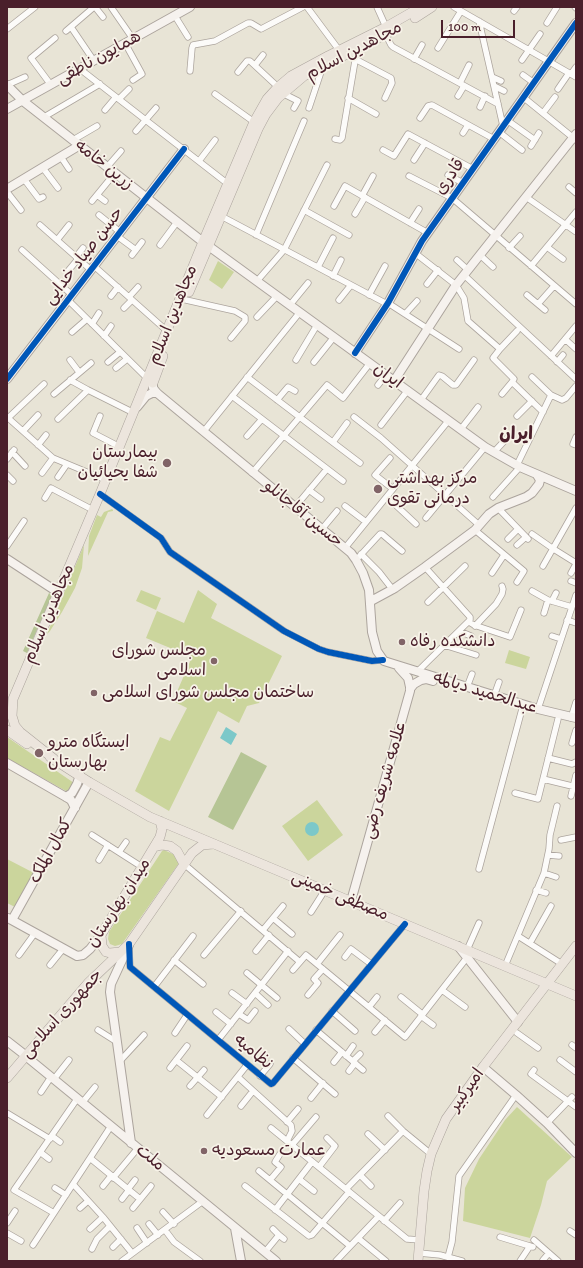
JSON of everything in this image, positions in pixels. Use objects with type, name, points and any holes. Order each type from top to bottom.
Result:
[{"type":"main road","name":"همایون ناطقی","points":[[7,109],[190,7]]},
{"type":"main road","name":"مجاهدین اسلام","points":[[150,381],[167,331],[206,244],[221,216],[258,129],[280,90],[302,70],[339,50],[386,31],[407,11],[421,7]]},
{"type":"main road","name":"مجاهدین اسلام","points":[[10,702],[134,413],[186,300],[228,184],[254,122],[267,99],[304,76],[357,49],[386,31],[432,7]]},
{"type":"main road","name":"قادرى","points":[[355,352],[387,303],[428,233],[576,23]]},
{"type":"main road","name":"زرین خامه","points":[[7,85],[23,101],[206,244]]},
{"type":"main road","points":[[394,381],[456,285],[575,137]]},
{"type":"main road","points":[[7,191],[80,145]]},
{"type":"main road","name":"حسن صیاد خدایی","points":[[7,379],[184,149]]},
{"type":"main road","name":"ایران","points":[[206,244],[485,447],[537,475],[576,489]]},
{"type":"main road","points":[[134,413],[146,396],[156,393],[150,381]]},
{"type":"main road","name":"حسین آقاجانلو","points":[[156,393],[204,431],[294,508],[358,557],[368,585],[371,601],[372,632],[375,646],[383,660]]},
{"type":"main road","points":[[371,601],[393,590],[425,567],[477,528],[489,514],[498,508],[526,497],[532,493],[539,484],[540,480],[537,475]]},
{"type":"main road","points":[[7,559],[58,593]]},
{"type":"main road","points":[[383,660],[395,665],[406,674],[410,683],[410,689]]},
{"type":"main road","name":"عبدالحمید دیالمه","points":[[395,665],[574,720]]},
{"type":"main road","points":[[417,672],[420,680]]},
{"type":"main road","name":"عبدالحمید دیالمه","points":[[410,689],[420,680],[429,680],[558,719],[574,720]]},
{"type":"main road","name":"علامه شریف رضی","points":[[351,901],[410,689]]},
{"type":"main road","points":[[10,702],[15,726],[20,732],[54,759]]},
{"type":"main road","points":[[7,730],[26,744],[54,759]]},
{"type":"main road","name":"مصطفی خمینی","points":[[54,759],[150,818],[214,843],[458,946],[469,953],[506,966],[576,996]]},
{"type":"main road","points":[[7,763],[71,800],[75,808]]},
{"type":"main road","points":[[66,797],[72,794],[78,784],[80,775]]},
{"type":"main road","name":"کمال الملک","points":[[11,917],[90,782]]},
{"type":"main road","name":"میدان بهارستان","points":[[63,949],[74,955],[80,956],[90,950],[101,936],[160,837],[162,829],[160,821]]},
{"type":"main road","name":"میدان بهارستان","points":[[120,952],[129,944],[192,852],[202,845],[214,843]]},
{"type":"main road","points":[[154,847],[162,845],[170,846],[177,851],[184,864]]},
{"type":"main road","points":[[7,911],[11,917],[63,949]]},
{"type":"main road","points":[[101,936],[102,946],[106,952],[120,952]]},
{"type":"main road","points":[[129,944],[111,984],[110,992],[119,1062],[134,1145]]},
{"type":"main road","name":"امیرکبیر","points":[[420,1256],[424,1191],[431,1154],[446,1119],[486,1069],[518,1022],[576,946]]},
{"type":"main road","name":"جمهوری اسلامی","points":[[7,1078],[25,1054],[88,982],[120,952]]},
{"type":"main road","points":[[469,953],[518,1022]]},
{"type":"main road","name":"ملت","points":[[7,1041],[25,1054],[52,1078],[276,1261]]},
{"type":"main road","points":[[486,1069],[516,1095],[576,1153]]},
{"type":"main road","points":[[235,1228],[241,1261]]},
{"type":"street","points":[[7,29],[35,7]]},
{"type":"street","points":[[94,61],[69,29],[94,7],[103,17]]},
{"type":"street","points":[[112,7],[133,39]]},
{"type":"street","points":[[190,71],[192,47],[196,44],[215,41],[248,23],[251,23],[261,29],[303,7]]},
{"type":"street","points":[[307,7],[339,50]]},
{"type":"street","points":[[377,7],[393,47],[498,104]]},
{"type":"street","points":[[454,7],[572,75]]},
{"type":"street","points":[[547,23],[557,7]]},
{"type":"street","points":[[438,48],[461,11]]},
{"type":"street","points":[[175,16],[188,37]]},
{"type":"street","points":[[479,21],[498,104],[501,130],[522,150]]},
{"type":"street","points":[[522,60],[540,34]]},
{"type":"street","points":[[51,85],[31,58],[55,38]]},
{"type":"street","points":[[125,43],[142,74],[133,80]]},
{"type":"street","points":[[414,59],[422,45]]},
{"type":"street","points":[[335,139],[340,140],[342,138],[357,49]]},
{"type":"street","points":[[255,65],[263,55]]},
{"type":"street","points":[[355,59],[391,78],[392,83],[385,98]]},
{"type":"street","points":[[238,72],[248,61],[251,62],[280,90],[298,101],[294,108]]},
{"type":"street","points":[[458,96],[470,65]]},
{"type":"street","points":[[308,108],[323,66]]},
{"type":"street","points":[[558,89],[572,75],[576,67]]},
{"type":"street","points":[[80,69],[228,184]]},
{"type":"street","points":[[523,75],[534,83]]},
{"type":"street","points":[[7,85],[25,76]]},
{"type":"street","points":[[492,77],[501,81]]},
{"type":"street","points":[[44,117],[100,84]]},
{"type":"street","points":[[494,86],[504,91]]},
{"type":"street","points":[[106,110],[129,89]]},
{"type":"street","points":[[215,94],[254,122]]},
{"type":"street","points":[[480,107],[485,96]]},
{"type":"street","points":[[523,97],[575,137]]},
{"type":"street","points":[[542,113],[555,97]]},
{"type":"street","points":[[348,98],[376,114]]},
{"type":"street","points":[[420,118],[431,104],[468,125],[501,130],[535,140]]},
{"type":"street","points":[[136,132],[156,108]]},
{"type":"street","points":[[256,235],[304,121]]},
{"type":"street","points":[[463,133],[468,125]]},
{"type":"street","points":[[73,140],[97,126]]},
{"type":"street","points":[[531,146],[540,133]]},
{"type":"street","points":[[383,150],[394,156],[408,134],[473,169]]},
{"type":"street","points":[[199,161],[215,140]]},
{"type":"street","points":[[414,160],[425,143]]},
{"type":"street","points":[[107,167],[121,152]]},
{"type":"street","points":[[61,157],[69,169]]},
{"type":"street","points":[[257,281],[284,250],[326,165]]},
{"type":"street","points":[[43,168],[58,188]]},
{"type":"street","points":[[92,201],[115,173]]},
{"type":"street","points":[[448,175],[463,183]]},
{"type":"street","points":[[355,214],[373,176]]},
{"type":"street","points":[[409,176],[452,198],[576,304]]},
{"type":"street","points":[[24,179],[39,199],[42,197]]},
{"type":"street","points":[[334,206],[345,186],[428,233]]},
{"type":"street","points":[[569,187],[576,193]]},
{"type":"street","points":[[7,191],[21,210]]},
{"type":"street","points":[[97,195],[105,201]]},
{"type":"street","points":[[526,197],[576,232]]},
{"type":"street","points":[[410,223],[419,209]]},
{"type":"street","points":[[304,210],[349,235]]},
{"type":"street","points":[[531,266],[576,212]]},
{"type":"street","points":[[99,215],[136,250]]},
{"type":"street","points":[[221,216],[369,295],[387,303],[459,349]]},
{"type":"street","points":[[160,245],[177,222]]},
{"type":"street","points":[[40,225],[77,258],[93,268],[131,298],[167,331]]},
{"type":"street","points":[[56,240],[69,225]]},
{"type":"street","points":[[509,248],[520,236]]},
{"type":"street","points":[[318,267],[333,238]]},
{"type":"street","points":[[132,256],[142,242]]},
{"type":"street","points":[[547,247],[563,259]]},
{"type":"street","points":[[68,271],[83,248]]},
{"type":"street","points":[[22,250],[70,298],[87,319],[150,381]]},
{"type":"street","points":[[415,253],[456,285],[464,298],[468,321],[500,349]]},
{"type":"street","points":[[480,255],[492,267]]},
{"type":"street","points":[[333,276],[341,260]]},
{"type":"street","points":[[457,260],[466,272],[557,362],[575,377]]},
{"type":"street","points":[[369,295],[385,266]]},
{"type":"street","points":[[427,284],[438,270]]},
{"type":"street","points":[[290,305],[308,284]]},
{"type":"street","points":[[339,300],[351,285]]},
{"type":"street","points":[[538,304],[554,286]]},
{"type":"street","points":[[124,308],[138,287]]},
{"type":"street","points":[[111,296],[118,288]]},
{"type":"street","points":[[527,295],[544,310]]},
{"type":"street","points":[[257,318],[277,296]]},
{"type":"street","points":[[186,300],[235,311],[245,318],[245,321],[231,338]]},
{"type":"street","points":[[404,314],[418,300]]},
{"type":"street","points":[[204,431],[300,312]]},
{"type":"street","points":[[92,324],[99,314]]},
{"type":"street","points":[[72,332],[87,319]]},
{"type":"street","points":[[296,360],[317,325]]},
{"type":"street","points":[[104,336],[111,326]]},
{"type":"street","points":[[551,356],[576,326]]},
{"type":"street","points":[[502,394],[514,379],[493,358],[517,331]]},
{"type":"street","points":[[314,362],[334,337]]},
{"type":"street","points":[[565,339],[576,349]]},
{"type":"street","points":[[108,362],[120,352]]},
{"type":"street","points":[[557,362],[563,355]]},
{"type":"street","points":[[116,368],[127,359]]},
{"type":"street","points":[[70,360],[79,372]]},
{"type":"street","points":[[421,400],[439,375],[453,385],[456,385],[474,360]]},
{"type":"street","points":[[54,394],[91,363]]},
{"type":"street","points":[[252,473],[327,385],[343,398],[370,364]]},
{"type":"street","points":[[378,385],[386,375]]},
{"type":"street","points":[[247,377],[360,463]]},
{"type":"street","points":[[532,378],[551,395],[562,400],[565,400],[576,386]]},
{"type":"street","points":[[70,380],[134,413]]},
{"type":"street","points":[[512,382],[543,412]]},
{"type":"street","points":[[44,384],[8,417],[52,458],[106,480]]},
{"type":"street","points":[[277,400],[288,387],[294,391]]},
{"type":"street","points":[[58,419],[88,390]]},
{"type":"street","points":[[381,424],[408,390]]},
{"type":"street","points":[[493,497],[518,466],[551,395]]},
{"type":"street","points":[[232,396],[342,481]]},
{"type":"street","points":[[517,416],[532,401]]},
{"type":"street","points":[[461,429],[478,408]]},
{"type":"street","points":[[23,431],[38,415]]},
{"type":"street","points":[[100,416],[93,433],[120,446]]},
{"type":"street","points":[[354,417],[412,465],[445,495],[504,555],[524,571],[517,582]]},
{"type":"street","points":[[247,436],[262,419]]},
{"type":"street","points":[[345,548],[449,420]]},
{"type":"street","points":[[333,442],[347,423]]},
{"type":"street","points":[[38,445],[46,435]]},
{"type":"street","points":[[494,452],[509,436]]},
{"type":"street","points":[[576,437],[573,444],[576,445]]},
{"type":"street","points":[[426,518],[485,447]]},
{"type":"street","points":[[7,459],[13,451],[25,466]]},
{"type":"street","points":[[42,473],[52,458]]},
{"type":"street","points":[[390,458],[375,475],[393,489]]},
{"type":"street","points":[[58,477],[67,464]]},
{"type":"street","points":[[294,508],[327,469]]},
{"type":"street","points":[[7,475],[13,481]]},
{"type":"street","points":[[45,498],[51,488],[93,510]]},
{"type":"street","points":[[309,490],[321,499]]},
{"type":"street","points":[[100,494],[161,538],[170,552],[284,631],[328,652],[372,661],[383,660]]},
{"type":"street","points":[[387,497],[416,524]]},
{"type":"street","points":[[345,506],[366,522]]},
{"type":"street","points":[[498,508],[518,529],[552,548],[576,564],[571,573]]},
{"type":"street","points":[[543,566],[576,508]]},
{"type":"street","points":[[322,529],[337,511]]},
{"type":"street","points":[[7,546],[24,521]]},
{"type":"street","points":[[508,539],[518,529]]},
{"type":"street","points":[[393,590],[379,572],[358,557],[378,535],[381,534],[402,551]]},
{"type":"street","points":[[517,545],[529,536]]},
{"type":"street","points":[[492,573],[504,555]]},
{"type":"street","points":[[428,602],[465,566]]},
{"type":"street","points":[[417,672],[469,622],[470,617],[425,567]]},
{"type":"street","points":[[475,626],[496,604],[502,594],[502,586]]},
{"type":"street","points":[[532,591],[550,600],[572,607]]},
{"type":"street","points":[[544,613],[550,600],[556,593]]},
{"type":"street","points":[[538,709],[576,595]]},
{"type":"street","points":[[469,622],[475,626],[510,637],[520,610]]},
{"type":"street","points":[[567,620],[576,623]]},
{"type":"street","points":[[459,631],[471,636]]},
{"type":"street","points":[[552,636],[561,639]]},
{"type":"street","points":[[444,645],[476,655]]},
{"type":"street","points":[[468,687],[472,674]]},
{"type":"street","points":[[494,696],[499,682]]},
{"type":"street","points":[[574,720],[576,702]]},
{"type":"street","points":[[479,869],[522,709]]},
{"type":"street","points":[[515,793],[538,799],[558,719]]},
{"type":"street","points":[[572,743],[576,730]]},
{"type":"street","points":[[548,758],[572,764],[576,762]]},
{"type":"street","points":[[571,796],[575,787],[576,775]]},
{"type":"street","points":[[543,779],[575,787]]},
{"type":"street","points":[[506,966],[544,873],[550,835],[557,806]]},
{"type":"street","points":[[92,835],[142,867]]},
{"type":"street","points":[[561,840],[576,837]]},
{"type":"street","points":[[119,852],[126,842]]},
{"type":"street","points":[[99,860],[108,845]]},
{"type":"street","points":[[548,855],[559,856]]},
{"type":"street","points":[[184,864],[300,962]]},
{"type":"street","points":[[544,873],[556,877]]},
{"type":"street","points":[[311,912],[325,890]]},
{"type":"street","points":[[536,890],[546,893]]},
{"type":"street","points":[[263,930],[283,906]]},
{"type":"street","points":[[530,944],[551,906]]},
{"type":"street","points":[[204,955],[240,911]]},
{"type":"street","points":[[273,918],[292,934]]},
{"type":"street","points":[[293,970],[306,955],[405,1036],[442,990],[469,953],[479,923]]},
{"type":"street","name":"نظامیه","points":[[129,944],[130,966],[268,1083],[272,1084],[405,924]]},
{"type":"street","points":[[19,955],[35,933]]},
{"type":"street","points":[[256,951],[269,935]]},
{"type":"street","points":[[317,964],[340,935]]},
{"type":"street","points":[[154,986],[193,936]]},
{"type":"street","points":[[518,936],[562,964]]},
{"type":"street","points":[[50,965],[63,949]]},
{"type":"street","points":[[345,957],[351,949],[371,964]]},
{"type":"street","points":[[218,1040],[288,951]]},
{"type":"street","points":[[174,960],[204,984]]},
{"type":"street","points":[[308,995],[318,983],[314,978],[323,969]]},
{"type":"street","points":[[247,973],[277,998]]},
{"type":"street","points":[[442,990],[465,1008]]},
{"type":"street","points":[[232,993],[247,1004]]},
{"type":"street","points":[[255,993],[268,1005]]},
{"type":"street","points":[[369,1007],[377,997]]},
{"type":"street","points":[[401,997],[433,1025]]},
{"type":"street","points":[[239,1014],[248,1020],[255,1011]]},
{"type":"street","points":[[332,1011],[355,1031]]},
{"type":"street","points":[[216,1012],[231,1024]]},
{"type":"street","points":[[175,1033],[187,1015]]},
{"type":"street","points":[[375,1032],[385,1020]]},
{"type":"street","points":[[289,1029],[305,1044]]},
{"type":"street","points":[[98,1030],[117,1042]]},
{"type":"street","points":[[316,1030],[363,1070]]},
{"type":"street","points":[[517,1033],[538,1048]]},
{"type":"street","points":[[119,1062],[144,1035]]},
{"type":"street","points":[[170,1068],[186,1046]]},
{"type":"street","points":[[334,1062],[353,1046]]},
{"type":"street","points":[[348,1071],[360,1054]]},
{"type":"street","points":[[293,1058],[335,1094]]},
{"type":"street","points":[[41,1092],[69,1060]]},
{"type":"street","points":[[176,1060],[222,1097]]},
{"type":"street","points":[[560,1060],[576,1072]]},
{"type":"street","points":[[260,1076],[270,1064]]},
{"type":"street","name":"نظامیه","points":[[207,1115],[248,1065]]},
{"type":"street","points":[[190,1086],[204,1070]]},
{"type":"street","points":[[534,1070],[531,1074],[570,1099],[576,1107]]},
{"type":"street","points":[[238,1078],[289,1124],[292,1131],[287,1141]]},
{"type":"street","points":[[311,1098],[323,1083]]},
{"type":"street","points":[[54,1213],[14,1190],[40,1152],[80,1101],[95,1087]]},
{"type":"street","points":[[241,1106],[253,1090]]},
{"type":"street","points":[[448,1257],[452,1242],[459,1176],[516,1095]]},
{"type":"street","points":[[547,1124],[570,1099]]},
{"type":"street","points":[[289,1124],[298,1109]]},
{"type":"street","points":[[7,1113],[60,1142]]},
{"type":"street","points":[[388,1116],[403,1131],[431,1154]]},
{"type":"street","points":[[292,1146],[316,1117]]},
{"type":"street","points":[[33,1245],[111,1126]]},
{"type":"street","points":[[271,1128],[407,1239],[420,1240]]},
{"type":"street","points":[[245,1186],[274,1210],[311,1236],[360,1175],[403,1131]]},
{"type":"street","points":[[368,1134],[385,1150]]},
{"type":"street","points":[[319,1167],[335,1146],[327,1138]]},
{"type":"street","points":[[103,1186],[112,1177],[134,1145]]},
{"type":"street","points":[[40,1152],[49,1159]]},
{"type":"street","points":[[270,1180],[281,1167],[275,1162],[280,1154]]},
{"type":"street","points":[[90,1158],[140,1199]]},
{"type":"street","points":[[274,1210],[312,1162]]},
{"type":"street","points":[[259,1171],[350,1246]]},
{"type":"street","points":[[360,1175],[371,1186]]},
{"type":"street","points":[[299,1178],[314,1191]]},
{"type":"street","points":[[122,1199],[135,1180]]},
{"type":"street","points":[[73,1184],[103,1217],[132,1253]]},
{"type":"street","points":[[133,1208],[151,1186]]},
{"type":"street","points":[[55,1188],[66,1195]]},
{"type":"street","points":[[80,1208],[88,1201]]},
{"type":"street","points":[[122,1261],[174,1224],[203,1201]]},
{"type":"street","points":[[384,1221],[400,1203]]},
{"type":"street","points":[[7,1223],[15,1211]]},
{"type":"street","points":[[163,1212],[174,1224]]},
{"type":"street","points":[[336,1261],[379,1216]]},
{"type":"street","points":[[90,1229],[103,1217]]},
{"type":"street","points":[[149,1224],[158,1235]]},
{"type":"street","points":[[92,1249],[97,1239],[110,1226]]},
{"type":"street","points":[[136,1228],[147,1243]]},
{"type":"street","points":[[272,1229],[284,1239]]},
{"type":"street","points":[[165,1230],[174,1242],[200,1261]]},
{"type":"street","points":[[570,1231],[576,1236]]},
{"type":"street","points":[[7,1233],[21,1241]]},
{"type":"street","points":[[265,1252],[279,1235]]},
{"type":"street","points":[[500,1237],[532,1246],[520,1261]]},
{"type":"street","points":[[358,1238],[386,1261]]},
{"type":"street","points":[[113,1247],[121,1239]]},
{"type":"street","points":[[534,1240],[558,1261]]},
{"type":"street","points":[[543,1260],[549,1253]]},
{"type":"street","points":[[420,1256],[448,1257],[462,1261]]},
{"type":"green space","points":[[218,261],[234,272],[222,289],[209,280]]},
{"type":"green space","points":[[112,509],[113,511],[108,512],[88,556],[89,536],[97,515],[101,517],[104,512]]},
{"type":"green space","points":[[84,545],[82,568],[75,588],[62,612],[47,634]]},
{"type":"green space","points":[[141,590],[161,598],[156,610],[136,601]]},
{"type":"green space","points":[[198,590],[217,604],[211,618],[282,656],[259,703],[247,706],[239,723],[218,711],[169,811],[135,791],[160,737],[170,741],[187,708],[173,701],[192,657],[146,638],[157,611],[184,623]]},
{"type":"green space","points":[[49,593],[52,595],[27,653],[23,651]]},
{"type":"green space","points":[[509,650],[530,657],[526,669],[505,663]]},
{"type":"green space","points":[[7,737],[74,783],[69,791],[66,791],[7,758]]},
{"type":"green space","points":[[241,752],[267,766],[233,830],[208,817]]},
{"type":"green space","points":[[317,800],[343,835],[308,861],[282,826]]},
{"type":"green space","points":[[164,850],[175,855],[179,863],[122,944],[115,946],[110,944],[108,939],[109,932]]},
{"type":"green space","points":[[7,859],[34,873],[15,907],[7,903]]},
{"type":"green space","points":[[517,1107],[572,1157],[547,1181],[530,1238],[463,1221],[465,1188],[479,1159],[505,1120]]},
{"type":"water","points":[[226,727],[237,734],[231,745],[220,738]]},
{"type":"water","points":[[309,822],[315,822],[319,826],[319,832],[315,836],[309,836],[305,832],[305,826]]},
{"type":"cycle path","points":[[355,353],[388,303],[422,241],[576,23]]},
{"type":"cycle path","points":[[7,379],[184,149]]},
{"type":"cycle path","points":[[100,494],[161,538],[170,552],[284,631],[328,652],[372,661],[383,660]]},
{"type":"cycle path","points":[[129,944],[130,967],[271,1084],[405,924]]},
{"type":"place","name":"بیمارستان شفا یحیائیان","points":[[167,463]]},
{"type":"place","name":"مرکز بهداشتی درمانی تقوی","points":[[378,489]]},
{"type":"place","name":"دانشکده رفاه","points":[[402,642]]},
{"type":"place","name":"مجلس شورای اسلامی","points":[[214,661]]},
{"type":"place","name":"ساختمان مجلس شورای اسلامی","points":[[94,693]]},
{"type":"place","name":"ایستگاه مترو بهارستان","points":[[39,753]]},
{"type":"place","name":"عمارت مسعودیه","points":[[204,1151]]},
{"type":"district","name":"ایران","points":[[516,434]]}]
